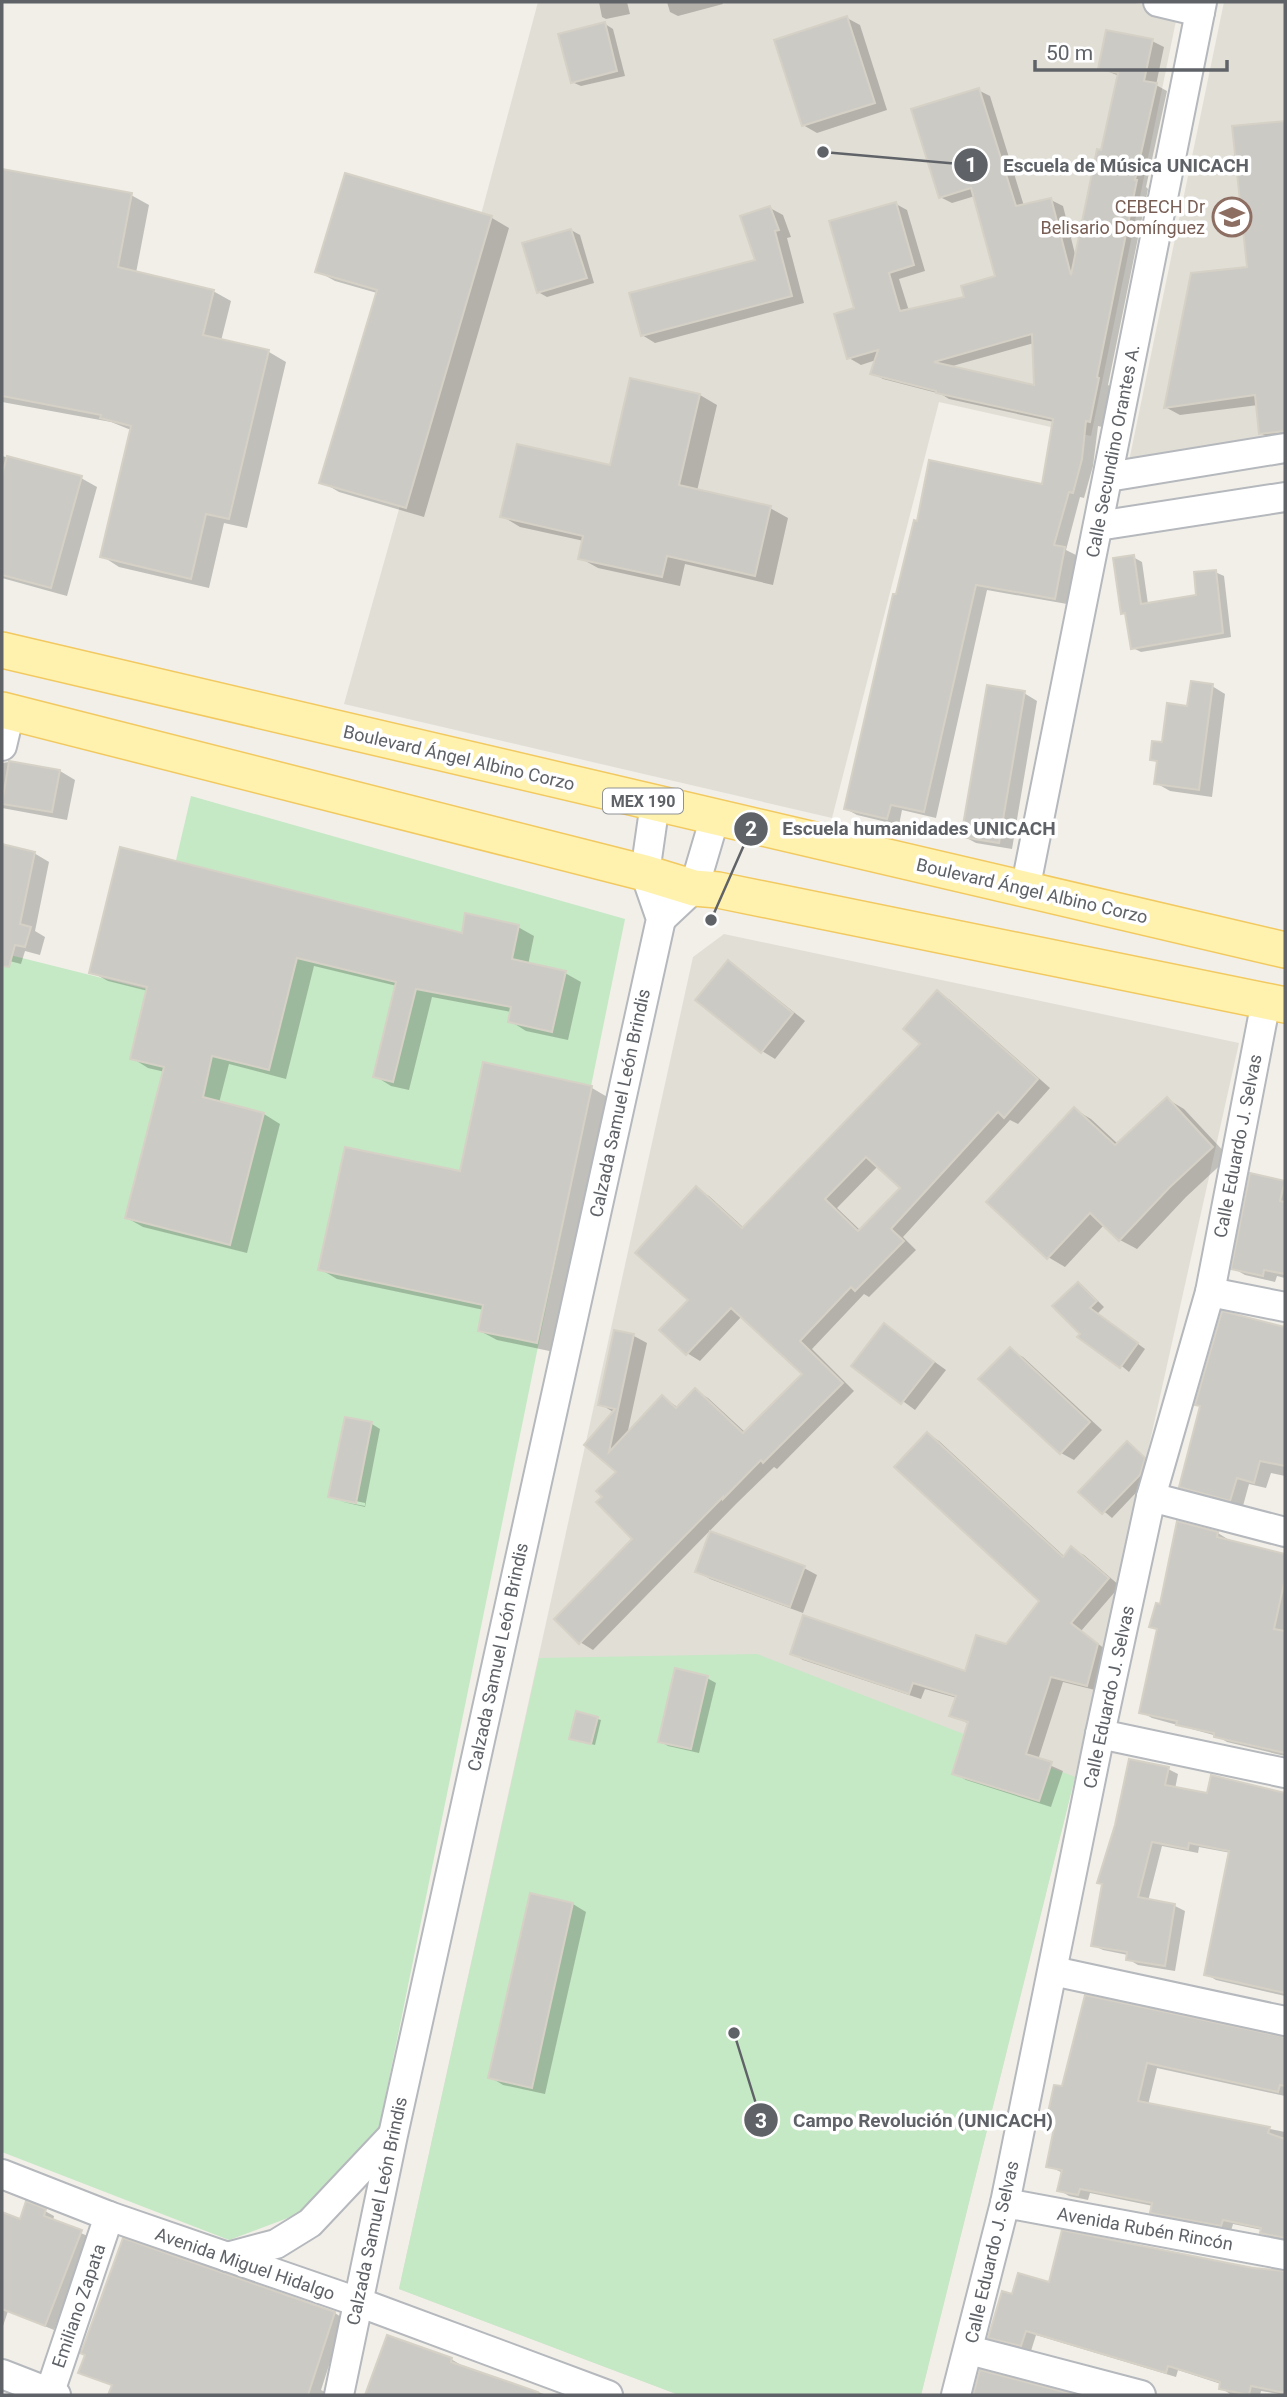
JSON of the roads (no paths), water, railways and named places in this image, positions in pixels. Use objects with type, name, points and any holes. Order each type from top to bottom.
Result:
[{"type":"main road","name":"Boulevard Ángel Albino Corzo","points":[[2,650],[1285,950]]},
{"type":"main road","points":[[6,711],[645,873],[694,888],[718,890],[1276,1003]]},
{"type":"street","points":[[1158,2],[1201,7]]},
{"type":"street","name":"Calle Secundino Orantes A.","points":[[1026,890],[1201,7]]},
{"type":"street","points":[[1108,477],[1285,448]]},
{"type":"street","points":[[1098,526],[1285,497]]},
{"type":"street","points":[[2,746],[6,711]]},
{"type":"street","points":[[655,803],[645,873],[661,919],[694,888],[715,817]]},
{"type":"street","name":"Calzada Samuel León Brindis","points":[[339,2395],[393,2135],[661,919]]},
{"type":"street","name":"Calle Eduardo J. Selvas","points":[[956,2395],[1005,2203],[1151,1497],[1210,1292],[1276,1003]]},
{"type":"street","points":[[1210,1292],[1285,1307]]},
{"type":"street","points":[[1151,1497],[1285,1532]]},
{"type":"street","points":[[1100,1734],[1285,1773]]},
{"type":"street","points":[[1053,1971],[1285,2021]]},
{"type":"street","points":[[227,2257],[276,2244],[310,2223],[393,2135]]},
{"type":"street","name":"Avenida Miguel Hidalgo","points":[[2,2174],[109,2216],[358,2302],[608,2395]]},
{"type":"street","name":"Avenida Rubén Rincón","points":[[1005,2203],[1285,2255]]},
{"type":"street","name":"Emiliano Zapata","points":[[51,2394],[109,2216]]},
{"type":"street","points":[[969,2350],[1141,2395]]},
{"type":"street","points":[[2,2374],[51,2394]]},
{"type":"place","name":"Escuela de Música UNICACH","points":[[823,152]]},
{"type":"place","name":"CEBECH Dr Belisario Domínguez","points":[[1232,217]]},
{"type":"place","name":"Escuela humanidades UNICACH","points":[[711,920]]},
{"type":"place","name":"Campo Revolución (UNICACH)","points":[[734,2033]]}]
